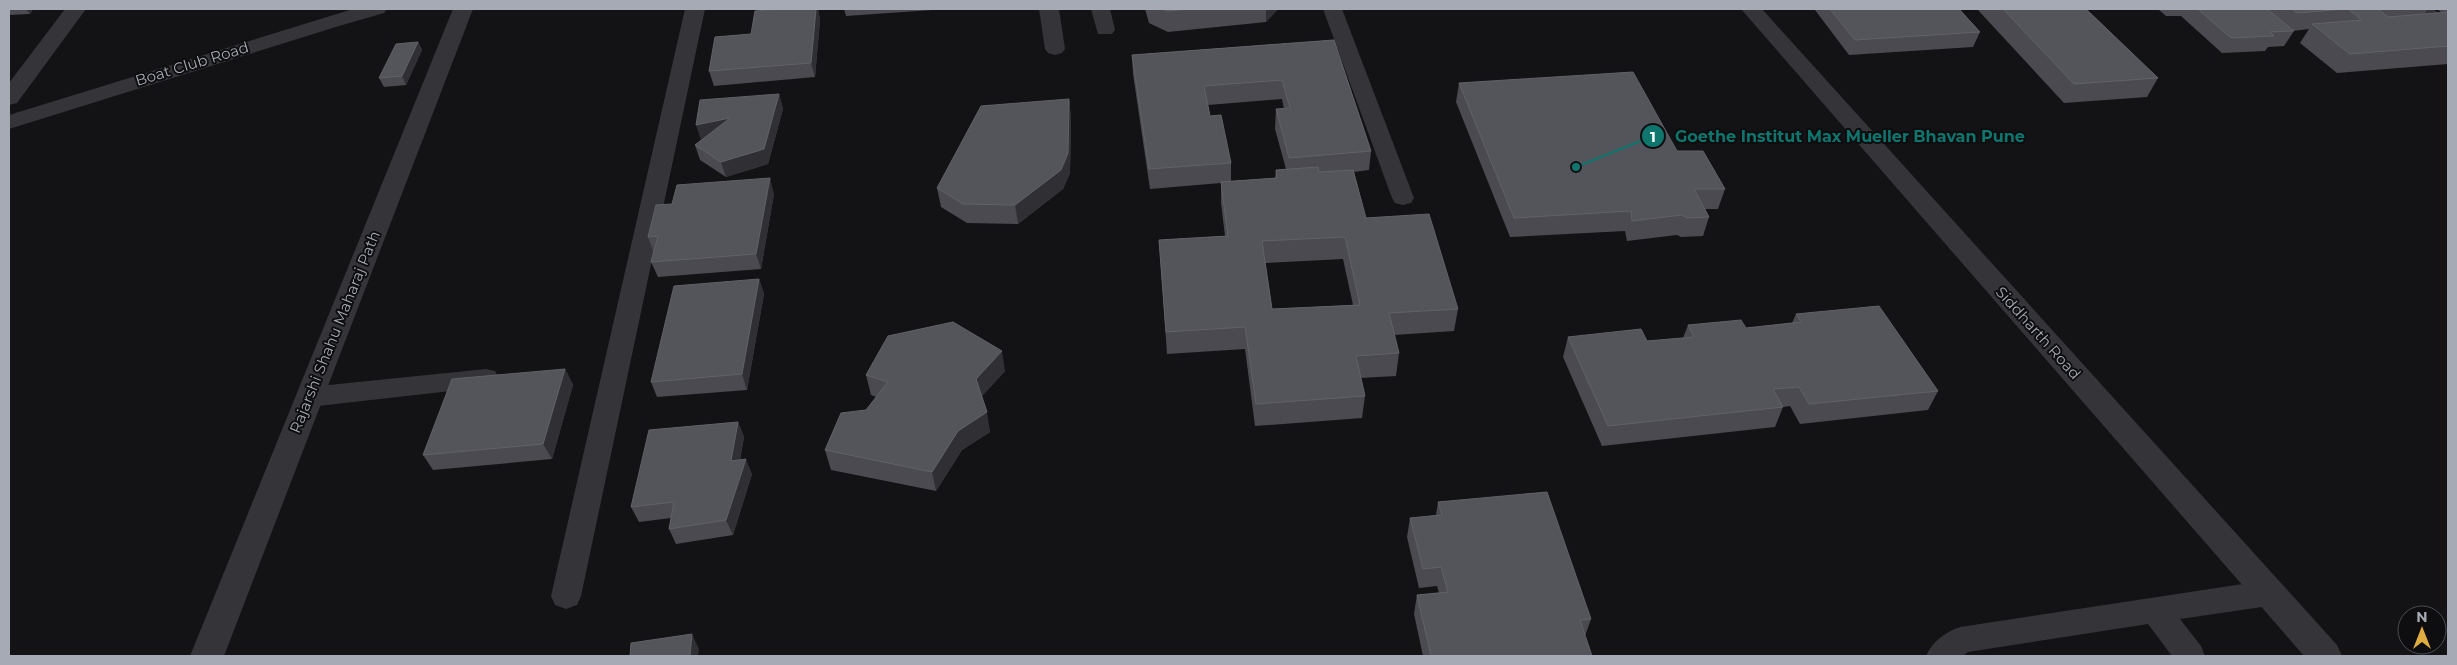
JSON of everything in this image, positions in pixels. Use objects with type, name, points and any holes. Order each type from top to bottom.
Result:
[{"type":"street","points":[[9,98],[76,9]]},
{"type":"street","name":"Boat Club Road","points":[[9,122],[331,21],[377,9]]},
{"type":"street","name":"Rajarshi Shahu Maharaj Path","points":[[207,656],[463,9]]},
{"type":"street","name":"Siddharth Road","points":[[1750,9],[2325,656]]},
{"type":"lane","points":[[566,596],[695,9]]},
{"type":"lane","points":[[1049,9],[1055,49]]},
{"type":"lane","points":[[1101,9],[1105,30]]},
{"type":"lane","points":[[1332,9],[1404,198]]},
{"type":"lane","points":[[2421,9],[2448,28]]},
{"type":"lane","points":[[309,397],[513,374]]},
{"type":"lane","points":[[1941,656],[1960,640],[2269,593]]},
{"type":"lane","points":[[2156,610],[2190,656]]},
{"type":"building","points":[[816,9],[811,63],[709,71],[715,37],[751,34],[755,11]]},
{"type":"building","points":[[1162,9],[1190,9],[1167,11]]},
{"type":"building","points":[[1830,9],[1959,9],[1980,32],[1855,40]]},
{"type":"building","points":[[2003,9],[2086,9],[2158,78],[2074,84]]},
{"type":"building","points":[[2198,9],[2267,9],[2294,31],[2270,32],[2274,36],[2231,38]]},
{"type":"building","points":[[2292,9],[2345,9],[2297,13]]},
{"type":"building","points":[[2348,9],[2377,9],[2388,17],[2448,12],[2448,46],[2350,54],[2312,24],[2362,20]]},
{"type":"building","points":[[1334,40],[1371,151],[1289,158],[1276,109],[1290,108],[1282,80],[1204,86],[1210,116],[1221,115],[1231,163],[1149,169],[1132,55]]},
{"type":"building","points":[[418,42],[402,76],[379,78],[396,44]]},
{"type":"building","points":[[1633,72],[1677,151],[1703,151],[1725,189],[1694,189],[1709,217],[1687,218],[1682,215],[1632,221],[1631,211],[1514,218],[1459,83]]},
{"type":"building","points":[[779,94],[764,149],[721,162],[695,145],[730,118],[696,125],[700,100]]},
{"type":"building","points":[[1069,99],[1068,153],[1061,170],[1015,205],[963,204],[937,188],[981,106]]},
{"type":"building","points":[[1318,167],[1319,172],[1353,170],[1366,218],[1429,214],[1458,309],[1389,313],[1399,353],[1356,356],[1365,396],[1256,404],[1245,327],[1166,332],[1159,240],[1228,236],[1221,182],[1277,178],[1276,170]],"holes":[[[1345,237],[1360,305],[1272,309],[1262,241]]]},
{"type":"building","points":[[770,178],[756,254],[651,262],[658,236],[648,237],[656,205],[672,204],[677,185]]},
{"type":"building","points":[[759,279],[742,374],[651,382],[674,286]]},
{"type":"building","points":[[1879,306],[1938,391],[1809,404],[1799,387],[1773,389],[1783,407],[1608,426],[1568,337],[1641,329],[1647,341],[1694,337],[1688,325],[1741,320],[1746,328],[1801,322],[1796,314]]},
{"type":"building","points":[[953,322],[1002,351],[976,379],[987,412],[958,431],[932,472],[825,450],[841,413],[866,410],[888,382],[866,375],[888,336]]},
{"type":"building","points":[[565,369],[543,444],[423,455],[452,379]]},
{"type":"building","points":[[738,422],[731,461],[746,459],[726,520],[669,529],[674,502],[631,507],[649,430]]},
{"type":"building","points":[[1547,492],[1591,619],[1580,620],[1592,656],[1431,656],[1417,595],[1448,592],[1441,567],[1423,569],[1410,518],[1442,515],[1438,502]]},
{"type":"building","points":[[692,634],[690,656],[630,656],[631,643]]},
{"type":"place","name":"Goethe Institut Max Mueller Bhavan Pune","points":[[1576,167]]}]
